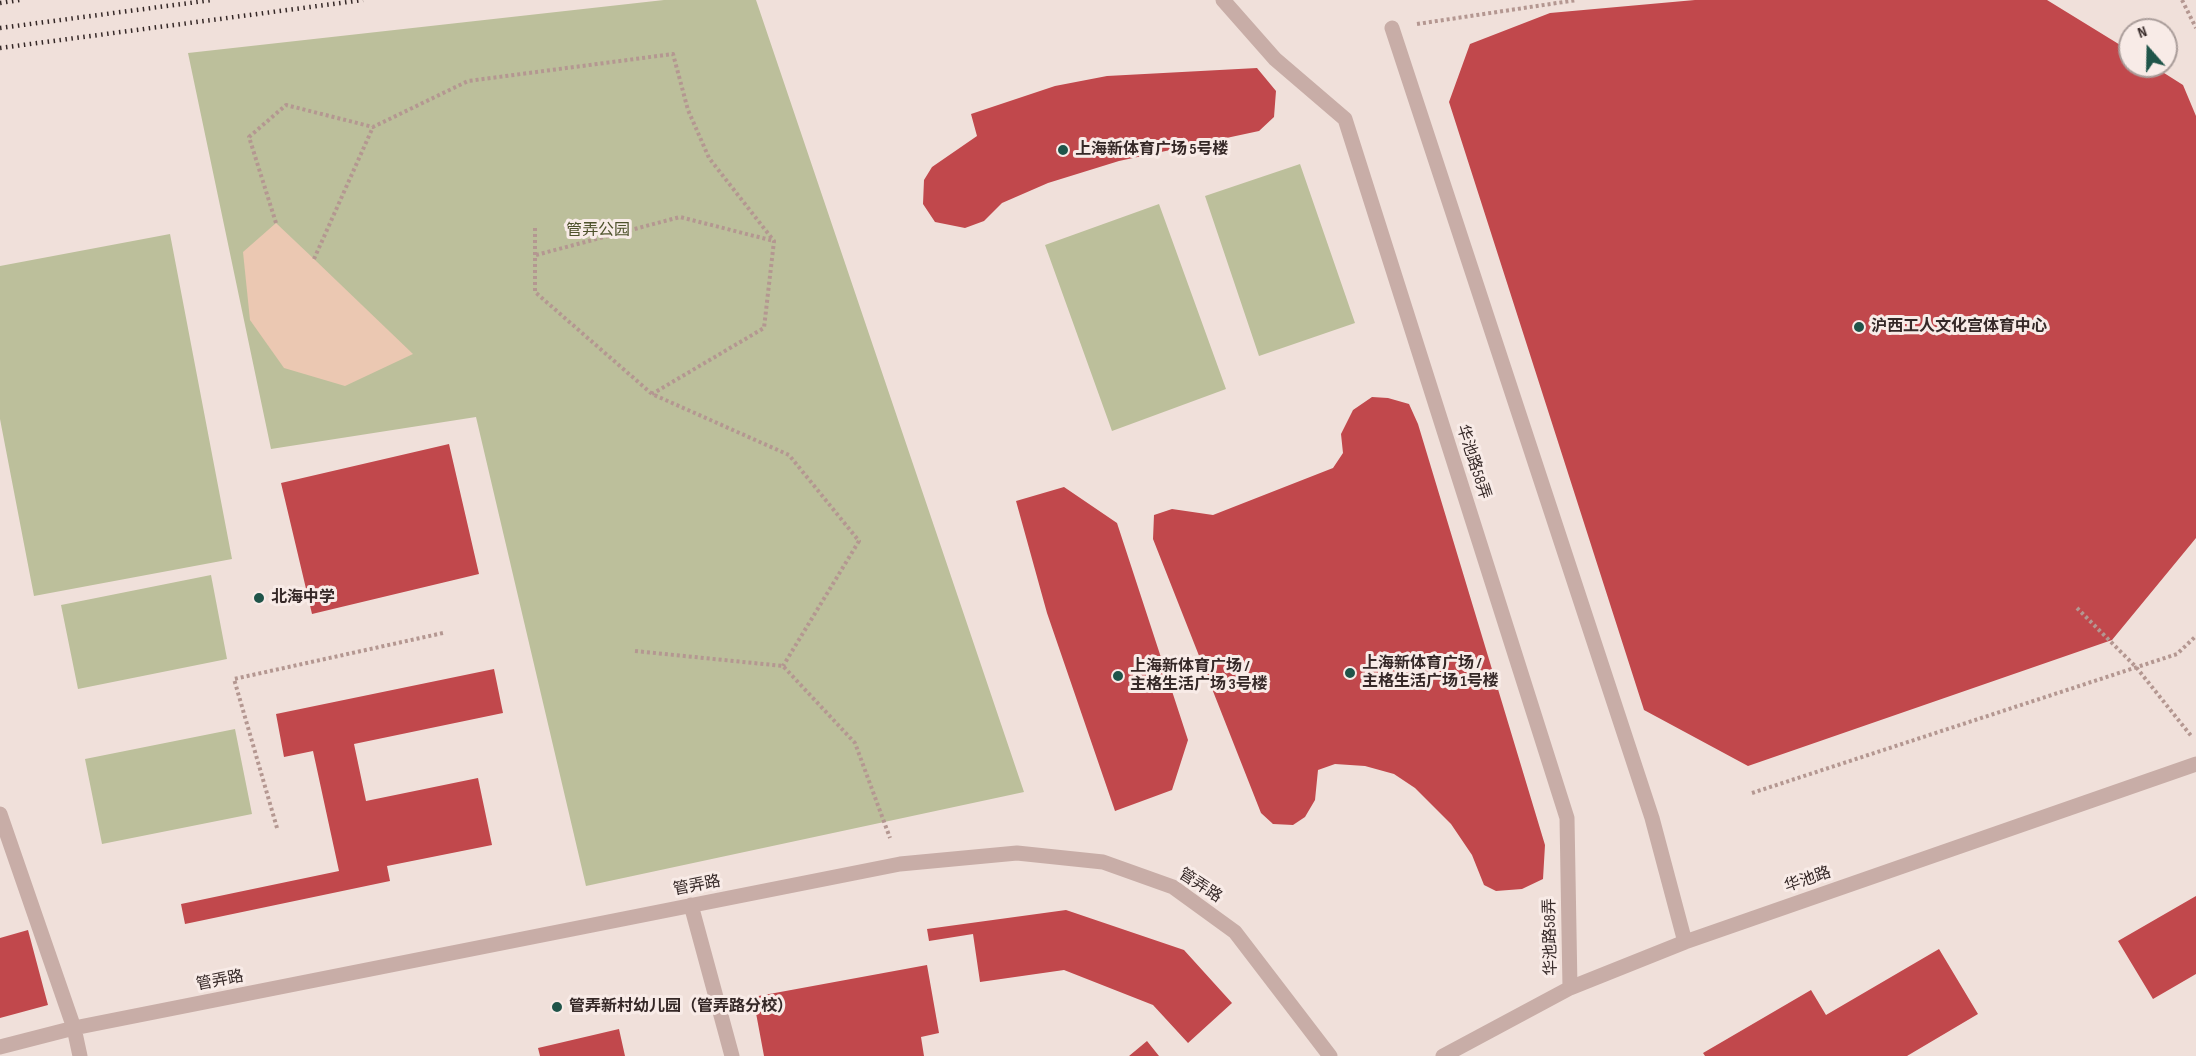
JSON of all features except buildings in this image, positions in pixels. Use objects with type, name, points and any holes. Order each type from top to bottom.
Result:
[{"type":"street","name":"华池路58弄","points":[[1223,0],[1275,59],[1345,119],[1567,818],[1570,988]]},
{"type":"street","points":[[1392,28],[1652,818],[1685,942]]},
{"type":"street","name":"华池路","points":[[1443,1056],[1570,988],[1685,942],[2196,764]]},
{"type":"street","points":[[0,814],[74,1028],[80,1056]]},
{"type":"street","name":"管弄路","points":[[0,1047],[74,1028],[900,864],[1017,853],[1103,862],[1173,887],[1235,932],[1330,1056]]},
{"type":"street","points":[[691,906],[732,1056]]},
{"type":"path","points":[[1392,28],[1577,0]]},
{"type":"path","points":[[2182,0],[2196,28]]},
{"type":"path","points":[[276,222],[249,136],[286,105],[373,127],[468,81],[673,54],[688,110],[709,158],[774,241],[764,328],[652,394]]},
{"type":"path","points":[[314,259],[373,127]]},
{"type":"path","points":[[536,255],[680,217],[774,241]]},
{"type":"path","points":[[535,228],[535,292],[652,394],[789,454],[859,541],[783,666]]},
{"type":"path","points":[[2077,608],[2136,667],[2196,742]]},
{"type":"path","points":[[276,828],[234,679],[444,633]]},
{"type":"path","points":[[1752,793],[2177,654],[2196,636]]},
{"type":"path","points":[[635,651],[783,666],[855,743],[900,864]]},
{"type":"green space","name":"管弄公园","points":[[664,0],[756,0],[1024,792],[586,886],[476,417],[271,449],[188,53]]},
{"type":"green space","points":[[1300,164],[1355,323],[1259,356],[1205,196]]},
{"type":"green space","points":[[1159,204],[1226,389],[1112,431],[1045,245]]},
{"type":"green space","points":[[170,234],[232,559],[34,596],[0,419],[0,266]]},
{"type":"green space","points":[[211,575],[227,659],[78,689],[61,605]]},
{"type":"green space","points":[[235,729],[252,814],[102,844],[85,759]]},
{"type":"sand","points":[[276,223],[413,354],[345,386],[284,368],[250,320],[243,252]]},
{"type":"railway","points":[[0,3],[20,0]]},
{"type":"railway","points":[[0,28],[212,0]]},
{"type":"railway","points":[[0,48],[363,0]]},
{"type":"place","name":"上海新体育广场 5号楼","points":[[1063,150]]},
{"type":"place","name":"沪西工人文化宫体育中心","points":[[1859,327]]},
{"type":"place","name":"北海中学","points":[[259,598]]},
{"type":"place","name":"上海新体育广场 / 主格生活广场 1号楼","points":[[1350,673]]},
{"type":"place","name":"上海新体育广场 / 主格生活广场 3号楼","points":[[1118,676]]},
{"type":"place","name":"管弄新村幼儿园（管弄路分校）","points":[[557,1007]]}]
